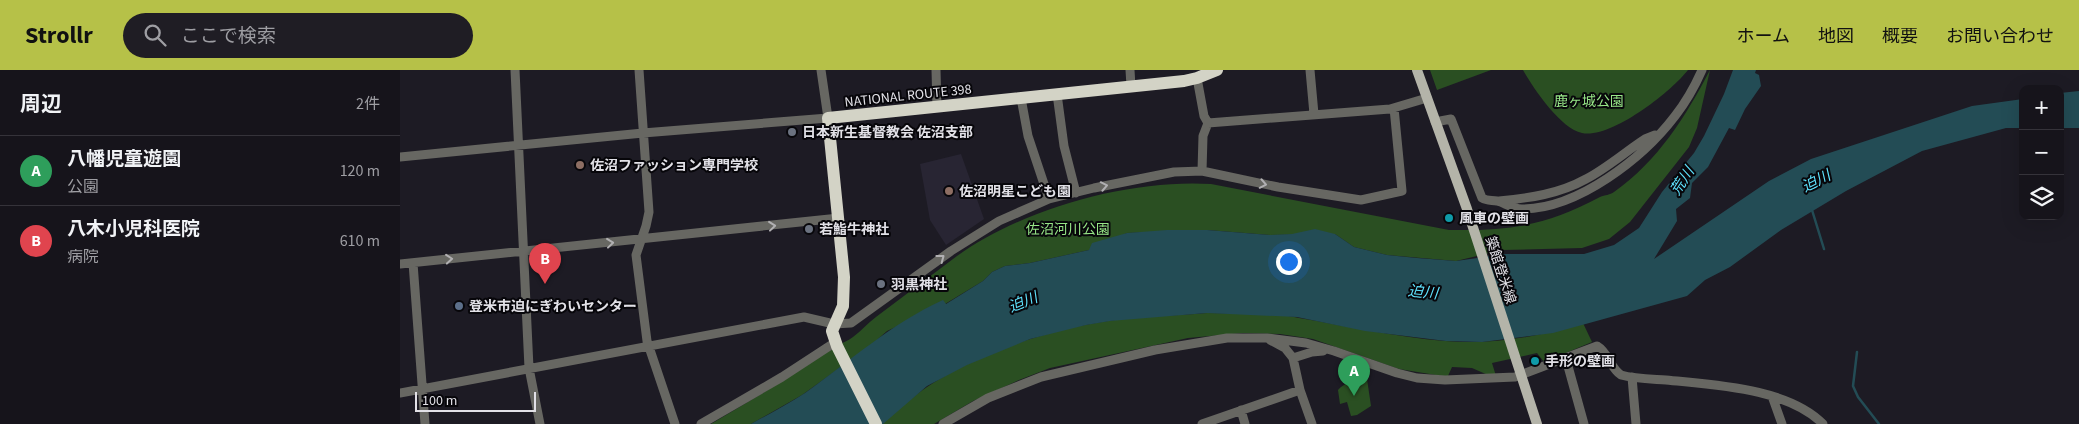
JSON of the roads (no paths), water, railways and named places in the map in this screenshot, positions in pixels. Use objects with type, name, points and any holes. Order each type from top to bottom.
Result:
[{"type":"highway","name":"NATIONAL ROUTE 398","points":[[838,324],[843,306],[844,277],[828,118],[1197,78],[1217,70]]},
{"type":"highway","points":[[838,324],[832,331],[837,346],[876,424]]},
{"type":"main road","name":"築館登米線","points":[[1416,70],[1467,209],[1537,424]]},
{"type":"street","points":[[515,70],[529,368],[540,424]]},
{"type":"street","points":[[639,70],[648,212],[642,240],[636,255],[649,345],[675,424]]},
{"type":"street","points":[[400,157],[519,144],[828,118],[821,70]]},
{"type":"street","points":[[936,70],[937,107]]},
{"type":"street","points":[[1130,70],[1131,86]]},
{"type":"street","points":[[1310,70],[1314,114]]},
{"type":"street","points":[[1436,122],[1451,119],[1479,193],[1487,200],[1498,201],[1513,208],[1522,209],[1551,204],[1566,200],[1604,180],[1660,134],[1684,103],[1702,70]]},
{"type":"street","points":[[1197,78],[1204,116],[1208,123]]},
{"type":"street","points":[[1057,94],[1064,146],[1076,192]]},
{"type":"street","points":[[1021,98],[1028,136],[1049,199]]},
{"type":"street","points":[[1208,123],[1394,108],[1426,98]]},
{"type":"street","points":[[400,392],[804,317],[838,324],[851,323],[951,251],[999,221],[1049,199],[1174,172],[1202,171],[1278,187],[1361,200],[1402,191],[1394,108]]},
{"type":"street","points":[[1202,171],[1203,136],[1208,123]]},
{"type":"street","points":[[400,264],[839,218]]},
{"type":"street","points":[[413,263],[425,424]]},
{"type":"street","points":[[943,424],[988,398],[1022,384],[1060,372],[1193,343],[1227,338],[1267,338],[1306,343],[1334,350],[1396,373],[1417,378],[1445,380],[1511,378],[1598,346],[1605,352],[1617,372],[1632,377],[1703,384],[1772,396],[1802,407],[1823,424]]},
{"type":"street","points":[[1267,338],[1285,348],[1293,358],[1300,390],[1312,424]]},
{"type":"street","points":[[701,424],[831,345],[837,346]]},
{"type":"street","points":[[1293,358],[1312,352],[1334,350]]},
{"type":"street","points":[[1566,359],[1584,424]]},
{"type":"street","points":[[1632,377],[1636,424]]},
{"type":"street","points":[[1202,424],[1300,390]]},
{"type":"street","points":[[1772,396],[1782,424]]},
{"type":"street","points":[[1241,410],[1245,424]]},
{"type":"water","name":"迫川","points":[[1733,70],[1756,70],[1755,73],[1759,75],[1761,86],[1745,109],[1735,130],[1729,128],[1708,167],[1692,183],[1690,198],[1676,209],[1677,221],[1654,259],[1769,181],[1811,159],[1972,106],[2019,100],[2019,128],[2006,128],[1922,151],[1846,191],[1781,230],[1730,267],[1705,280],[1687,296],[1553,333],[1482,342],[1446,341],[1365,331],[1297,317],[1207,313],[1110,321],[1030,339],[967,365],[927,386],[883,424],[751,424],[805,393],[906,320],[943,300],[946,304],[983,281],[992,272],[1005,266],[1030,263],[1089,250],[1092,243],[1127,233],[1207,230],[1270,235],[1292,234],[1315,229],[1335,234],[1354,247],[1387,255],[1456,261],[1506,254],[1584,254],[1614,245],[1639,228],[1662,192],[1694,153],[1724,94]]},
{"type":"water","points":[[2079,91],[2079,128],[2064,128],[2064,93]]},
{"type":"waterway","points":[[1812,210],[1824,249]]},
{"type":"waterway","points":[[1857,352],[1853,386],[1858,397],[1879,424]]},
{"type":"place","name":"日本新生基督教会 佐沼支部","points":[[792,132]]},
{"type":"place","name":"佐沼ファッション専門学校","points":[[580,165]]},
{"type":"place","name":"佐沼明星こども園","points":[[949,191]]},
{"type":"place","name":"風車の壁画","points":[[1449,218]]},
{"type":"place","name":"若鮨牛神社","points":[[809,229]]},
{"type":"place","name":"八木小児科医院","points":[[545,284]]},
{"type":"place","name":"羽黒神社","points":[[881,284]]},
{"type":"place","name":"登米市迫にぎわいセンター","points":[[459,306]]},
{"type":"place","name":"手形の壁画","points":[[1535,361]]},
{"type":"place","name":"八幡児童遊園","points":[[1354,396]]},
{"type":"park label","name":"鹿ヶ城公園","points":[[1589,101]]},
{"type":"park label","name":"佐沼河川公園","points":[[1068,229]]},
{"type":"water label","name":"荒川","points":[[1682,181]]}]
